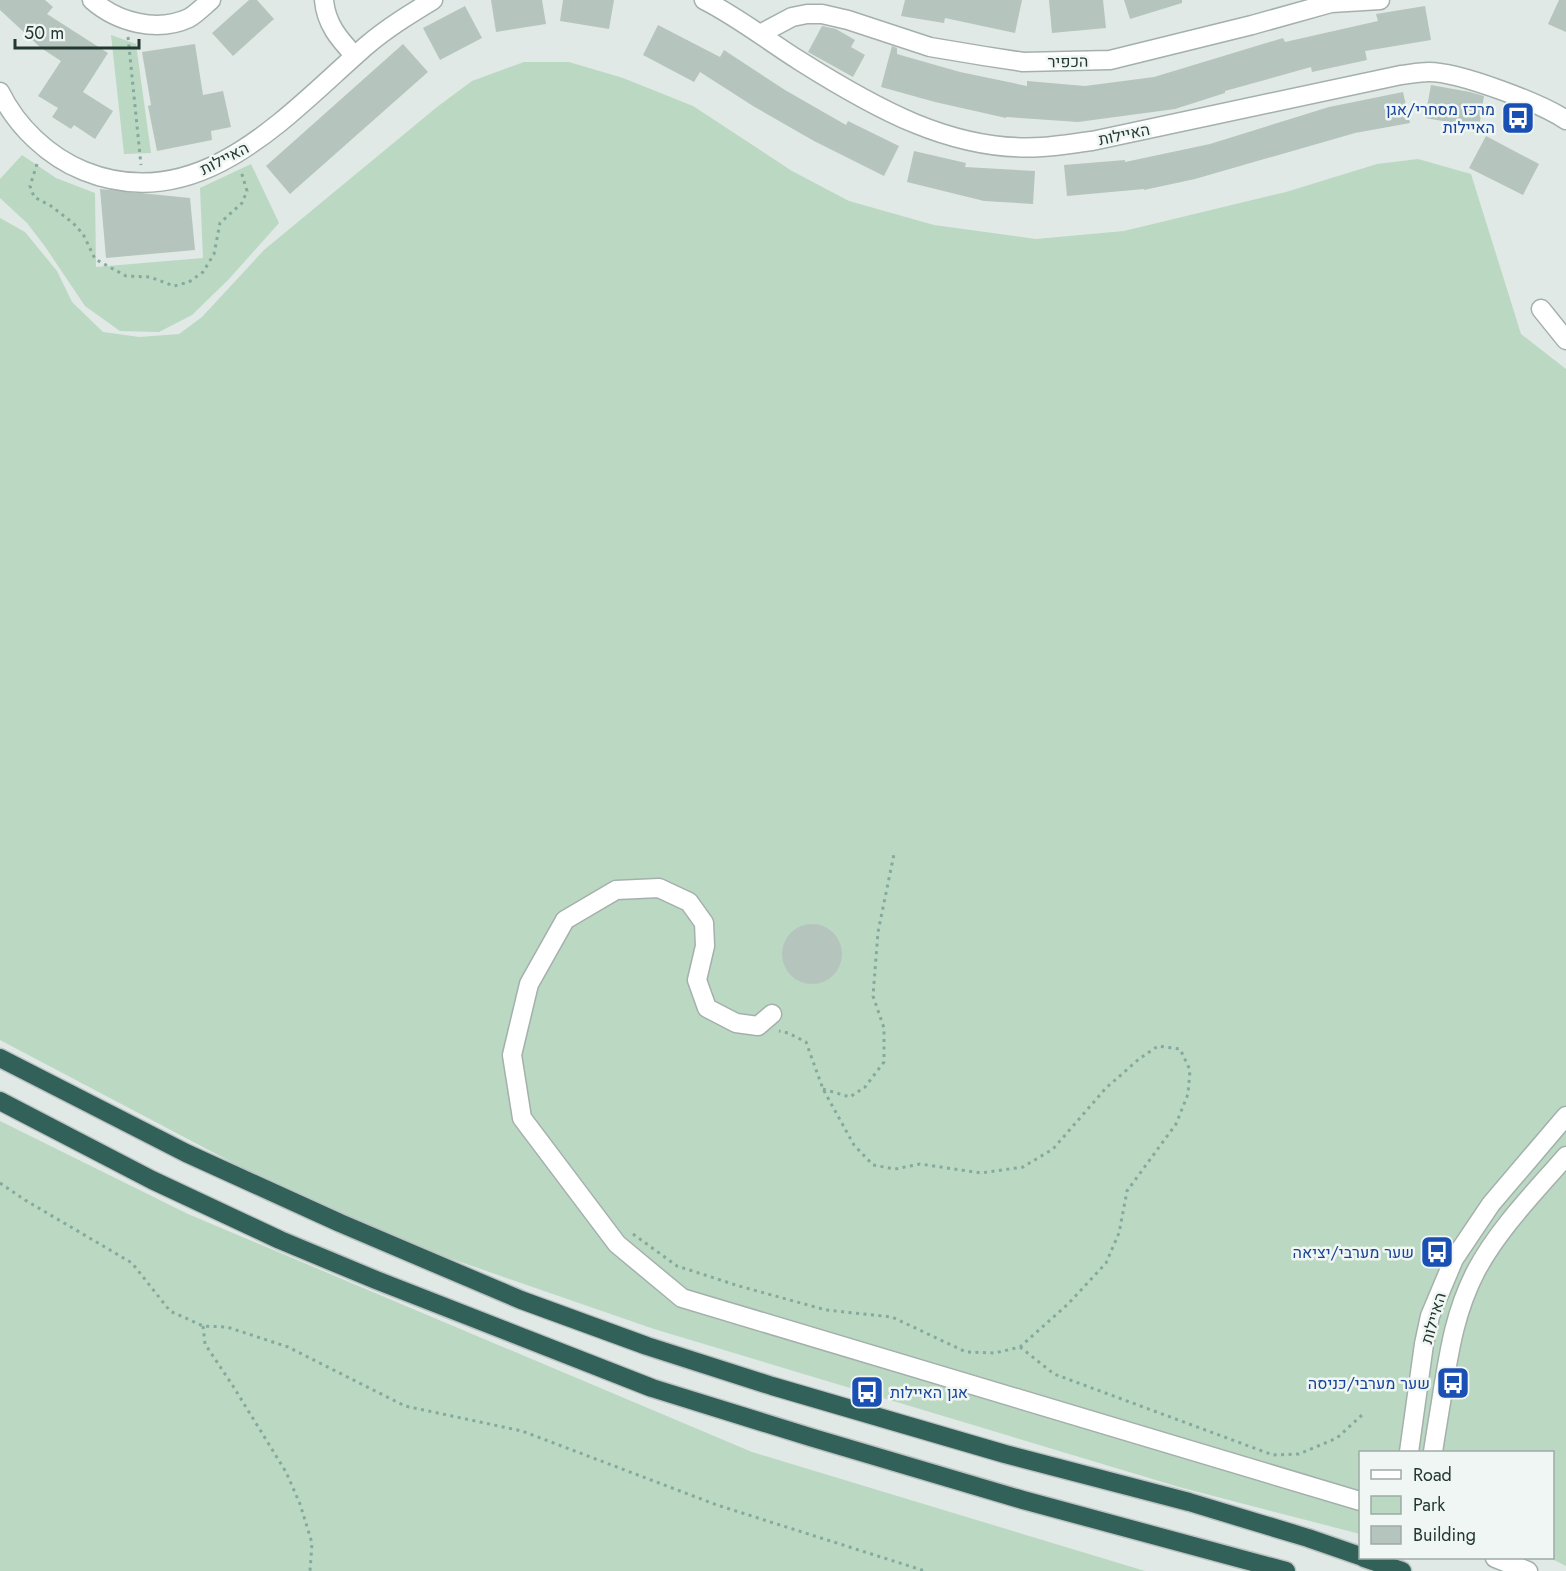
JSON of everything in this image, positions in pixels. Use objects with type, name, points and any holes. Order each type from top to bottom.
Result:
[{"type":"highway","points":[[0,1058],[206,1162],[340,1223],[521,1300],[647,1346],[772,1386],[1005,1454],[1190,1502],[1359,1556]]},
{"type":"highway","points":[[0,1101],[152,1180],[280,1240],[387,1285],[652,1388],[1023,1500],[1286,1571]]},
{"type":"highway","points":[[1308,1538],[1359,1545]]},
{"type":"highway","points":[[1368,1559],[1402,1571]]},
{"type":"street","points":[[92,0],[99,6],[126,19],[154,26],[170,24],[190,17],[211,0]]},
{"type":"street","points":[[324,0],[327,16],[335,33],[355,56]]},
{"type":"street","name":"האיילות","points":[[0,92],[21,124],[42,146],[71,166],[99,177],[132,183],[166,181],[198,173],[234,155],[283,121],[355,56],[397,22],[433,0]]},
{"type":"street","name":"האיילות","points":[[704,0],[723,9],[845,88],[903,119],[943,135],[990,144],[1041,147],[1092,141],[1401,75],[1431,72],[1462,78],[1532,102],[1566,120]]},
{"type":"street","name":"הכפיר","points":[[760,34],[792,17],[822,14],[930,46],[984,56],[1023,62],[1110,60],[1252,26],[1331,3],[1380,0]]},
{"type":"street","points":[[1542,309],[1566,340]]},
{"type":"street","points":[[772,1014],[758,1026],[736,1023],[707,1008],[697,980],[705,946],[704,922],[689,902],[659,888],[616,890],[565,920],[529,984],[512,1055],[522,1118],[617,1244],[682,1298],[1359,1501]]},
{"type":"street","name":"האיילות","points":[[1409,1451],[1430,1316],[1454,1259],[1491,1204],[1566,1116]]},
{"type":"street","name":"האיילות","points":[[1434,1451],[1454,1324],[1476,1271],[1511,1220],[1566,1156]]},
{"type":"street","points":[[1500,1559],[1528,1571]]},
{"type":"street","points":[[1523,1559],[1541,1571]]},
{"type":"path","points":[[126,19],[142,182]]},
{"type":"path","points":[[42,146],[30,186],[34,197],[51,206],[73,223],[83,234],[95,259],[126,276],[150,277],[174,286],[189,282],[203,272],[214,254],[220,224],[242,202],[247,191],[244,177],[234,155]]},
{"type":"path","points":[[824,1089],[850,1097],[865,1087],[884,1062],[884,1028],[873,996],[878,932],[894,854]]},
{"type":"path","points":[[605,1228],[636,1235],[677,1266],[739,1286],[826,1310],[891,1317],[966,1352],[994,1353],[1020,1347],[1068,1304],[1106,1263],[1119,1233],[1126,1191],[1176,1124],[1188,1094],[1190,1070],[1180,1050],[1158,1046],[1139,1059],[1106,1088],[1053,1149],[1023,1167],[981,1173],[920,1164],[895,1168],[873,1165],[854,1145],[824,1089],[806,1042],[788,1033],[758,1026]]},
{"type":"path","points":[[0,1183],[132,1263],[170,1311],[203,1326],[227,1327],[288,1347],[405,1406],[522,1431],[717,1505],[925,1571]]},
{"type":"path","points":[[203,1326],[205,1344],[234,1386],[286,1472],[300,1504],[312,1543],[310,1571]]},
{"type":"path","points":[[1020,1347],[1054,1374],[1273,1455],[1299,1454],[1337,1438],[1363,1414]]},
{"type":"green space","points":[[111,35],[136,44],[151,153],[124,154]]},
{"type":"green space","points":[[524,62],[569,62],[623,78],[693,106],[792,171],[849,201],[934,225],[1036,239],[1124,231],[1286,192],[1377,164],[1418,159],[1471,174],[1521,334],[1566,369],[1566,1566],[1552,1559],[1554,1559],[1554,1451],[1359,1451],[1359,1534],[1179,1487],[654,1329],[345,1222],[0,1040],[0,218],[25,232],[57,271],[72,302],[103,332],[139,337],[179,334],[202,317],[264,250],[437,107],[472,81]]},
{"type":"green space","points":[[22,155],[56,178],[95,193],[96,267],[203,258],[200,188],[251,164],[279,223],[229,279],[192,315],[159,332],[120,331],[85,306],[27,223],[0,198],[0,179]]},
{"type":"green space","points":[[0,1121],[188,1214],[752,1452],[1145,1571],[0,1571]]},
{"type":"building","points":[[0,0],[45,0],[53,7],[47,14],[108,53],[83,92],[113,111],[95,139],[74,125],[71,129],[52,117],[58,108],[38,96],[61,61],[41,48],[0,10]]},
{"type":"building","points":[[249,0],[257,0],[274,19],[233,56],[212,33]]},
{"type":"building","points":[[491,0],[542,0],[546,24],[496,32]]},
{"type":"building","points":[[563,0],[614,0],[609,29],[560,21]]},
{"type":"building","points":[[905,0],[1022,0],[1015,33],[945,18],[944,23],[901,16]]},
{"type":"building","points":[[1049,0],[1103,0],[1106,28],[1052,33]]},
{"type":"building","points":[[1124,0],[1182,0],[1182,3],[1130,19]]},
{"type":"building","points":[[1559,0],[1566,0],[1566,32],[1548,24]]},
{"type":"building","points":[[465,6],[482,38],[440,60],[423,28]]},
{"type":"building","points":[[1425,6],[1431,40],[1365,51],[1367,60],[1312,72],[1311,67],[1225,91],[1225,93],[1175,109],[1078,122],[1006,118],[881,87],[892,46],[897,48],[897,54],[960,72],[1027,86],[1027,81],[1085,86],[1154,77],[1283,38],[1285,42],[1378,21],[1376,14]]},
{"type":"building","points":[[658,25],[720,57],[724,50],[785,90],[846,125],[848,121],[899,146],[884,176],[814,141],[700,72],[694,82],[643,55]]},
{"type":"building","points":[[822,26],[836,29],[855,40],[851,47],[865,55],[853,77],[808,52]]},
{"type":"building","points":[[195,44],[203,95],[223,91],[231,127],[211,131],[212,140],[157,151],[148,106],[151,105],[142,52]]},
{"type":"building","points":[[403,44],[428,72],[290,194],[266,166]]},
{"type":"building","points":[[1431,85],[1484,96],[1479,127],[1425,118]]},
{"type":"building","points":[[1403,92],[1410,123],[1355,133],[1195,179],[1144,190],[1067,196],[1064,165],[1125,160],[1125,162],[1210,144],[1329,107]]},
{"type":"building","points":[[1486,136],[1539,164],[1523,195],[1469,168]]},
{"type":"building","points":[[914,151],[966,163],[965,167],[1035,171],[1033,204],[984,201],[907,182]]},
{"type":"building","points":[[100,189],[190,198],[195,250],[106,258]]},
{"type":"building","points":[[806,924],[818,924],[829,929],[837,937],[842,954],[840,966],[829,979],[818,984],[806,984],[795,979],[787,971],[782,960],[782,948],[787,937],[795,929]]},
{"type":"place","name":"מרכז מסחרי/אגן האיילות","points":[[1518,118]]},
{"type":"place","name":"שער מערבי/יציאה","points":[[1437,1252]]},
{"type":"place","name":"שער מערבי/כניסה","points":[[1453,1383]]},
{"type":"place","name":"אגן האיילות","points":[[867,1392]]}]
